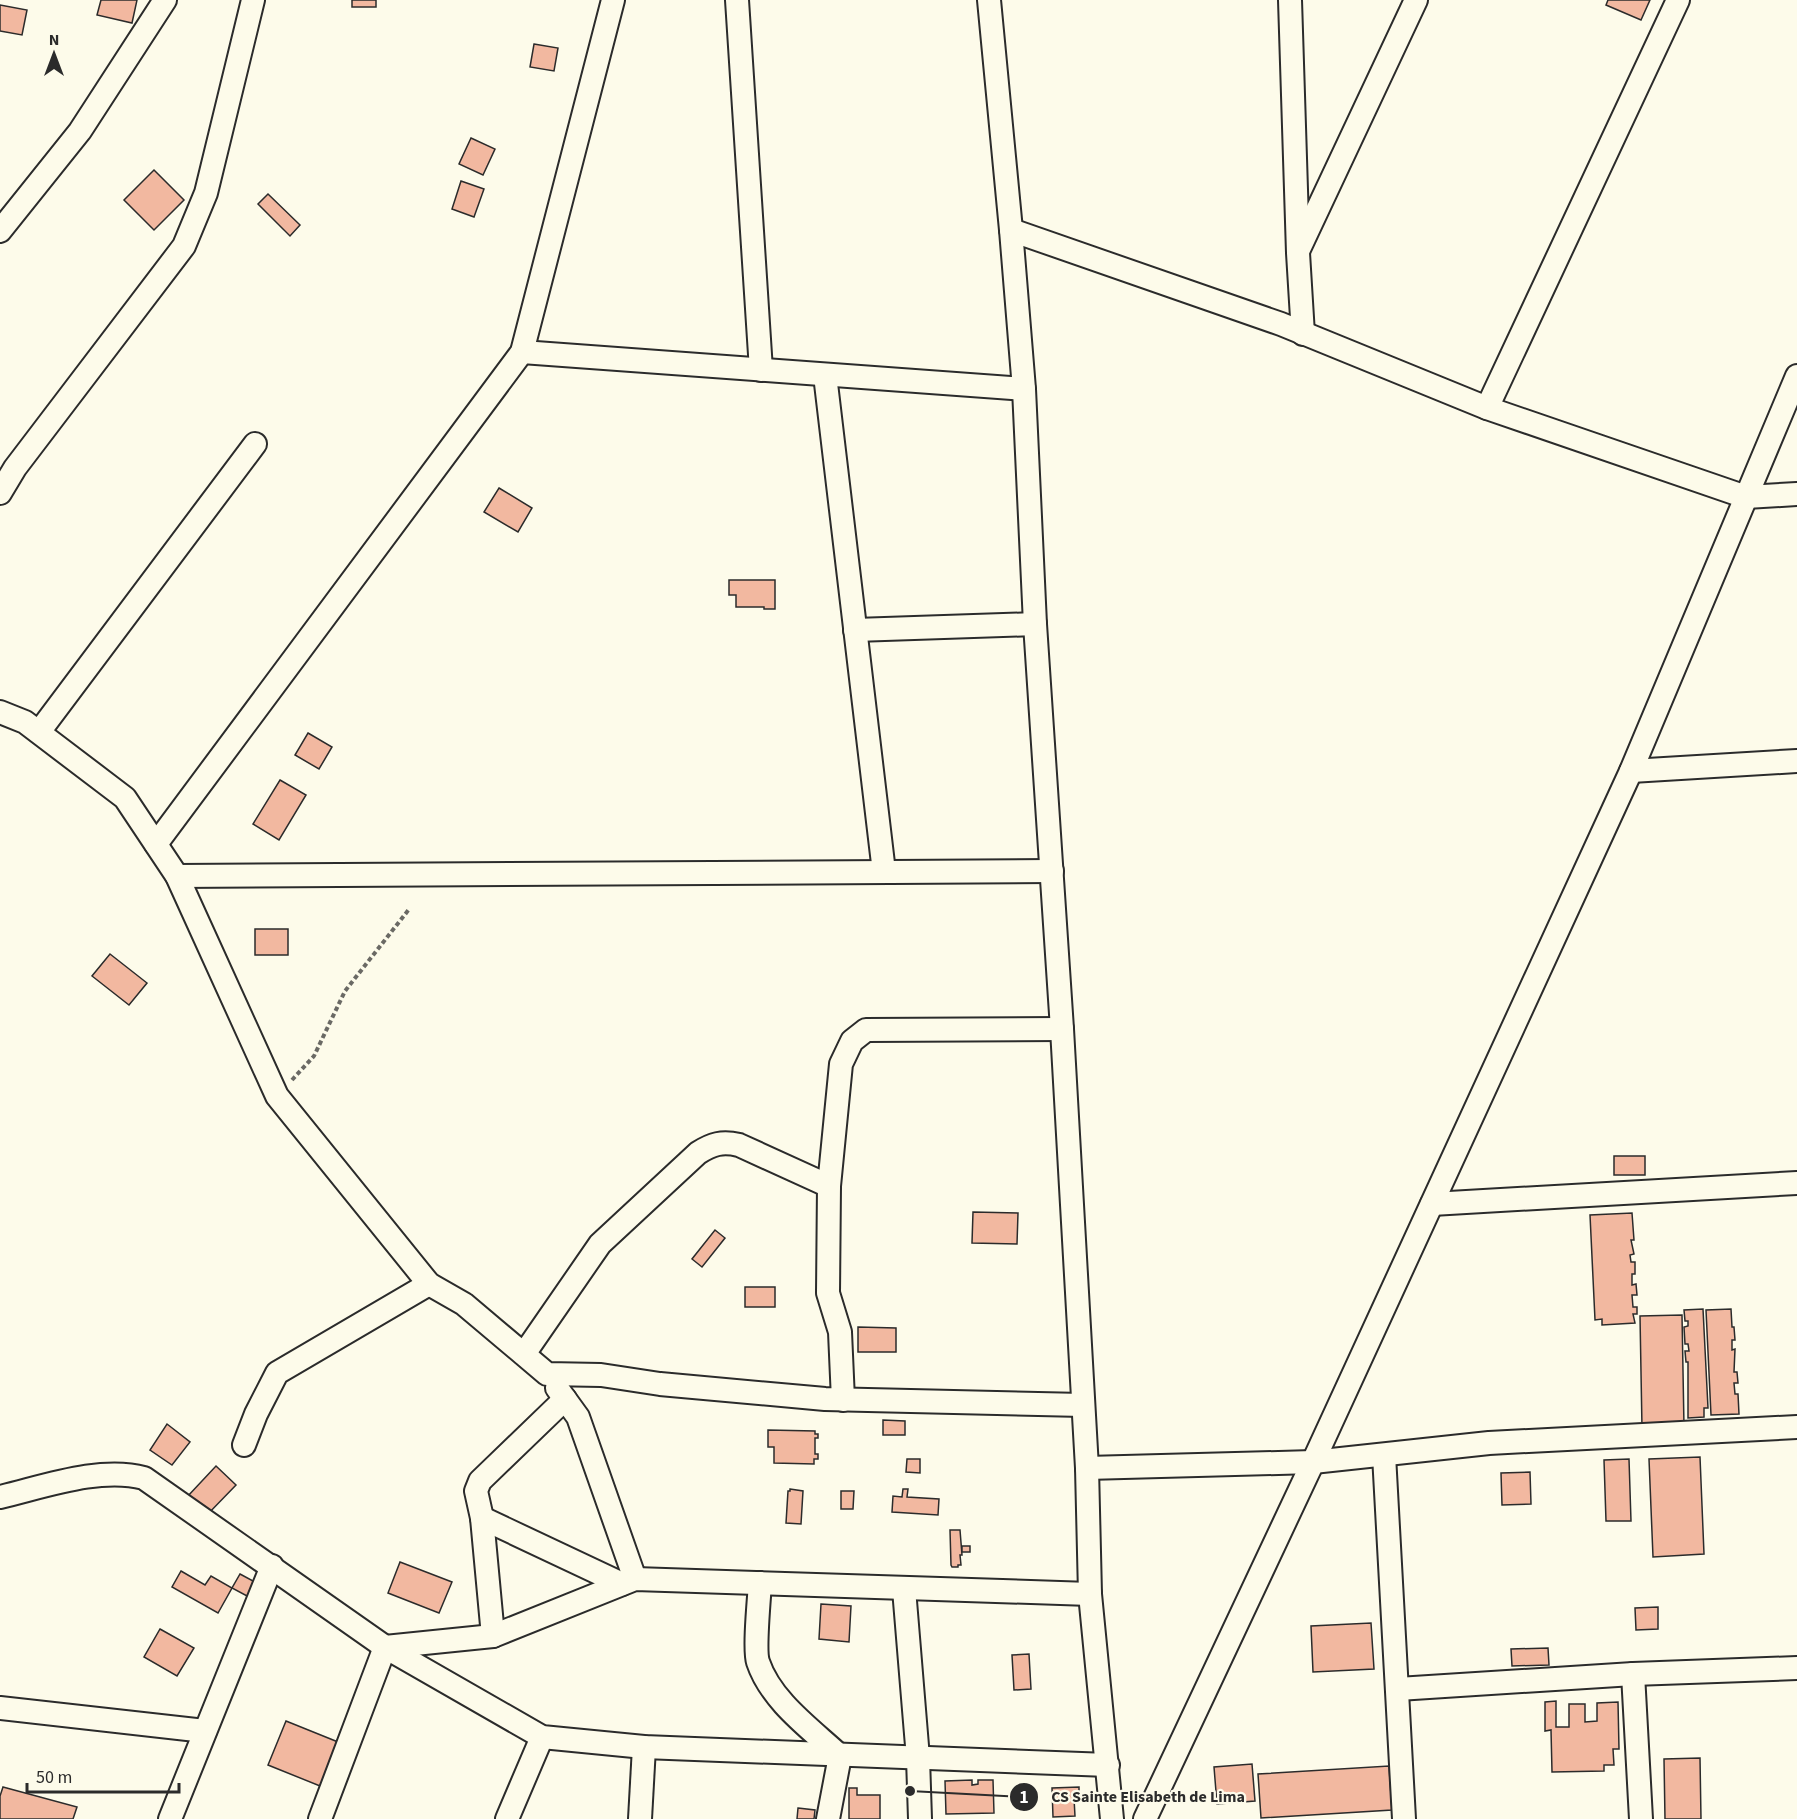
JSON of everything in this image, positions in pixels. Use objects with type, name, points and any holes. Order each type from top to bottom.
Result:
[{"type":"street","points":[[0,231],[80,130],[165,0]]},
{"type":"street","points":[[0,493],[7,462],[184,246],[206,193],[253,0]]},
{"type":"street","points":[[156,843],[522,352],[613,0]]},
{"type":"street","points":[[737,0],[761,370]]},
{"type":"street","points":[[989,0],[1024,389],[1035,624],[1062,1029],[1087,1468],[1090,1594],[1112,1819]]},
{"type":"street","points":[[1290,0],[1298,253],[1303,334]]},
{"type":"street","points":[[1298,253],[1416,0]]},
{"type":"street","points":[[1486,408],[1678,0]]},
{"type":"street","points":[[1011,230],[1281,324],[1486,408],[1746,497],[1797,494]]},
{"type":"street","points":[[522,352],[1024,389]]},
{"type":"street","points":[[825,375],[884,872]]},
{"type":"street","points":[[1145,1819],[1313,1462],[1631,771],[1797,376]]},
{"type":"street","points":[[39,732],[255,444]]},
{"type":"street","points":[[855,630],[1035,624]]},
{"type":"street","points":[[0,712],[25,722],[125,798],[177,876],[277,1096],[429,1284],[464,1304],[547,1374],[578,1417],[629,1581]]},
{"type":"street","points":[[1631,771],[1797,761]]},
{"type":"street","points":[[177,876],[1052,871]]},
{"type":"street","points":[[843,1400],[840,1332],[828,1293],[829,1186],[841,1064],[852,1041],[866,1030],[1062,1029]]},
{"type":"street","points":[[524,1354],[600,1244],[698,1153],[711,1145],[726,1142],[739,1145],[829,1186]]},
{"type":"street","points":[[1432,1204],[1797,1183]]},
{"type":"street","points":[[244,1445],[256,1414],[277,1373],[429,1284]]},
{"type":"street","points":[[547,1374],[602,1375],[672,1385],[843,1400],[1083,1405]]},
{"type":"street","points":[[493,1636],[482,1518],[476,1491],[480,1481],[565,1399]]},
{"type":"street","points":[[1087,1468],[1313,1462],[1489,1443],[1797,1427]]},
{"type":"street","points":[[1384,1455],[1404,1819]]},
{"type":"street","points":[[0,1497],[77,1479],[127,1473],[144,1478],[385,1647],[542,1737],[644,1748],[1108,1765]]},
{"type":"street","points":[[482,1518],[629,1581],[1090,1594]]},
{"type":"street","points":[[170,1819],[272,1566]]},
{"type":"street","points":[[385,1647],[493,1636],[629,1581]]},
{"type":"street","points":[[760,1583],[757,1660],[768,1684],[784,1704],[840,1755]]},
{"type":"street","points":[[904,1589],[918,1758],[920,1819]]},
{"type":"street","points":[[320,1819],[385,1647]]},
{"type":"street","points":[[1398,1689],[1633,1674],[1797,1668]]},
{"type":"street","points":[[1633,1674],[1641,1819]]},
{"type":"street","points":[[0,1708],[205,1731]]},
{"type":"street","points":[[507,1819],[542,1737]]},
{"type":"street","points":[[640,1819],[644,1748]]},
{"type":"street","points":[[828,1819],[840,1755]]},
{"type":"path","points":[[277,1096],[314,1056],[345,991],[410,908]]},
{"type":"building","points":[[101,0],[137,0],[132,23],[97,15]]},
{"type":"building","points":[[352,0],[376,0],[376,7],[352,7]]},
{"type":"building","points":[[1608,0],[1650,0],[1641,20],[1606,5]]},
{"type":"building","points":[[0,5],[27,10],[22,35],[0,31]]},
{"type":"building","points":[[534,44],[558,48],[554,71],[530,67]]},
{"type":"building","points":[[471,138],[495,149],[483,175],[459,164]]},
{"type":"building","points":[[154,170],[184,200],[154,230],[124,200]]},
{"type":"building","points":[[461,181],[484,189],[474,217],[452,209]]},
{"type":"building","points":[[268,194],[300,225],[290,236],[258,204]]},
{"type":"building","points":[[499,488],[532,508],[518,532],[484,512]]},
{"type":"building","points":[[729,580],[775,580],[775,609],[736,607],[736,595],[729,595]]},
{"type":"building","points":[[308,733],[332,747],[319,769],[295,755]]},
{"type":"building","points":[[280,780],[306,795],[279,840],[253,824]]},
{"type":"building","points":[[255,929],[288,929],[288,955],[255,955]]},
{"type":"building","points":[[110,954],[147,983],[129,1005],[92,976]]},
{"type":"building","points":[[1614,1156],[1645,1156],[1645,1175],[1614,1175]]},
{"type":"building","points":[[973,1212],[1018,1213],[1017,1244],[972,1243]]},
{"type":"building","points":[[1632,1213],[1634,1240],[1631,1240],[1634,1254],[1630,1255],[1631,1262],[1635,1262],[1632,1285],[1636,1284],[1637,1295],[1632,1295],[1633,1307],[1637,1307],[1637,1314],[1633,1314],[1635,1323],[1602,1325],[1602,1319],[1595,1320],[1590,1215]]},
{"type":"building","points":[[715,1230],[725,1238],[702,1267],[692,1259]]},
{"type":"building","points":[[745,1287],[775,1287],[775,1307],[745,1307]]},
{"type":"building","points":[[1703,1309],[1708,1408],[1704,1408],[1704,1417],[1688,1418],[1688,1362],[1686,1362],[1685,1351],[1689,1351],[1688,1344],[1685,1344],[1684,1327],[1688,1326],[1688,1321],[1685,1321],[1684,1310]]},
{"type":"building","points":[[1731,1309],[1735,1340],[1732,1340],[1732,1350],[1735,1349],[1734,1372],[1737,1372],[1738,1383],[1734,1383],[1735,1394],[1738,1394],[1739,1414],[1711,1415],[1706,1310]]},
{"type":"building","points":[[1682,1315],[1684,1427],[1642,1428],[1640,1316]]},
{"type":"building","points":[[858,1327],[896,1328],[896,1352],[858,1352]]},
{"type":"building","points":[[883,1420],[905,1421],[905,1435],[883,1435]]},
{"type":"building","points":[[167,1424],[190,1442],[172,1465],[150,1450]]},
{"type":"building","points":[[768,1430],[815,1431],[815,1434],[818,1434],[818,1438],[815,1438],[815,1454],[818,1454],[818,1459],[814,1459],[814,1464],[774,1463],[774,1447],[768,1447]]},
{"type":"building","points":[[1700,1457],[1704,1554],[1653,1557],[1649,1459]]},
{"type":"building","points":[[907,1459],[920,1459],[920,1473],[906,1472]]},
{"type":"building","points":[[1629,1459],[1631,1521],[1606,1521],[1604,1460]]},
{"type":"building","points":[[216,1466],[236,1485],[206,1516],[187,1497]]},
{"type":"building","points":[[1530,1472],[1531,1504],[1502,1505],[1501,1473]]},
{"type":"building","points":[[790,1489],[803,1491],[801,1524],[786,1523]]},
{"type":"building","points":[[903,1489],[908,1489],[907,1497],[939,1499],[938,1515],[892,1512],[893,1496],[902,1497]]},
{"type":"building","points":[[841,1491],[854,1491],[853,1509],[841,1509]]},
{"type":"building","points":[[950,1530],[960,1530],[962,1555],[960,1555],[961,1565],[958,1567],[951,1565]]},
{"type":"building","points":[[962,1546],[970,1546],[970,1552],[962,1552]]},
{"type":"building","points":[[400,1562],[452,1582],[439,1613],[388,1593]]},
{"type":"building","points":[[181,1571],[205,1585],[211,1576],[232,1588],[218,1613],[172,1587]]},
{"type":"building","points":[[240,1574],[255,1582],[247,1596],[232,1588]]},
{"type":"building","points":[[821,1604],[851,1606],[849,1642],[819,1639]]},
{"type":"building","points":[[1658,1607],[1658,1629],[1636,1630],[1635,1608]]},
{"type":"building","points":[[1371,1623],[1374,1669],[1313,1672],[1311,1626]]},
{"type":"building","points":[[160,1629],[194,1648],[177,1676],[144,1657]]},
{"type":"building","points":[[1548,1648],[1549,1665],[1512,1666],[1511,1649]]},
{"type":"building","points":[[1029,1654],[1031,1689],[1014,1690],[1012,1655]]},
{"type":"building","points":[[1556,1701],[1556,1727],[1569,1727],[1569,1704],[1585,1704],[1585,1722],[1597,1721],[1597,1703],[1618,1702],[1619,1749],[1613,1749],[1614,1765],[1604,1765],[1604,1771],[1552,1772],[1551,1730],[1545,1731],[1545,1702]]},
{"type":"building","points":[[286,1721],[343,1744],[325,1788],[268,1765]]},
{"type":"building","points":[[1700,1758],[1701,1819],[1665,1819],[1664,1759]]},
{"type":"building","points":[[1252,1764],[1255,1801],[1217,1804],[1214,1767]]},
{"type":"building","points":[[1389,1766],[1392,1810],[1261,1818],[1258,1774]]},
{"type":"building","points":[[972,1780],[972,1785],[978,1784],[978,1780],[993,1780],[994,1813],[946,1814],[945,1781]]},
{"type":"building","points":[[3,1787],[77,1807],[73,1819],[0,1819],[0,1796]]},
{"type":"building","points":[[1079,1787],[1079,1798],[1074,1798],[1075,1816],[1053,1817],[1052,1788]]},
{"type":"building","points":[[849,1788],[857,1788],[857,1795],[880,1795],[880,1819],[849,1819]]},
{"type":"building","points":[[798,1808],[815,1810],[814,1819],[797,1819]]},
{"type":"place","name":"CS Sainte Elisabeth de Lima","points":[[910,1791]]}]
